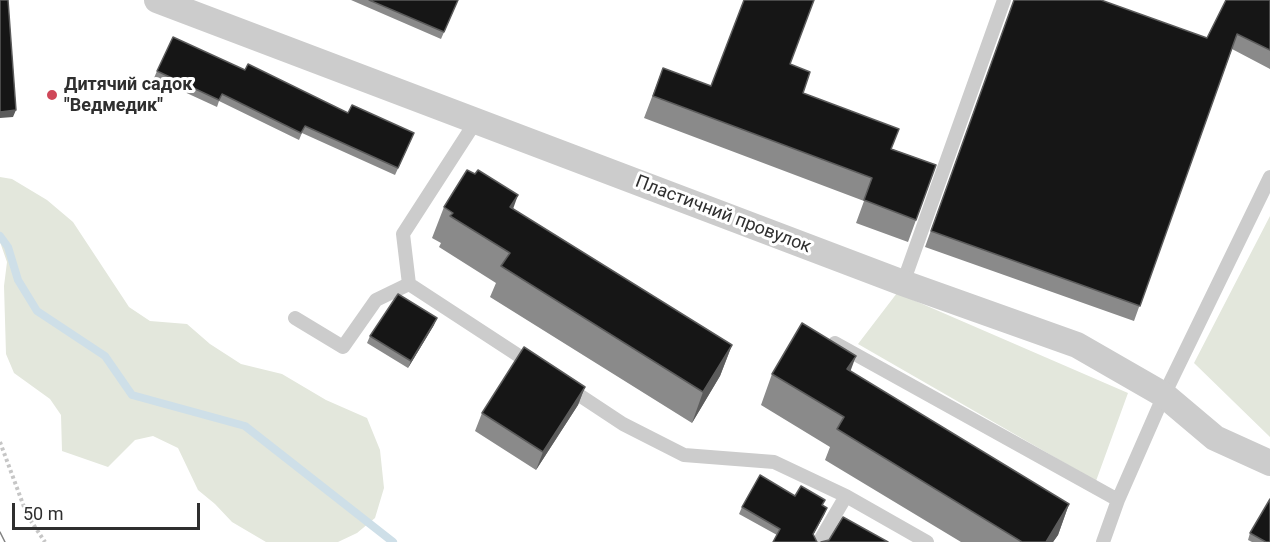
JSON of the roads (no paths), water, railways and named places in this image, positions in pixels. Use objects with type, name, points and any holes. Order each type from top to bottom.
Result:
[{"type":"street","name":"Пластичний провулок","points":[[162,1],[903,283],[1077,345],[1164,395],[1215,438],[1270,463]]},
{"type":"lane","points":[[903,283],[1004,0]]},
{"type":"lane","points":[[409,284],[403,234],[476,121]]},
{"type":"lane","points":[[1103,542],[1118,500],[1164,395],[1270,177]]},
{"type":"lane","points":[[295,318],[343,347],[376,300],[409,284]]},
{"type":"lane","points":[[409,284],[623,424],[684,455],[774,462],[846,496],[927,542]]},
{"type":"lane","points":[[835,343],[1118,500]]},
{"type":"lane","points":[[819,542],[846,496]]},
{"type":"waterway","points":[[0,236],[8,247],[18,280],[37,311],[105,356],[132,395],[245,426],[393,542]]},
{"type":"tram line","points":[[0,532],[5,542]]},
{"type":"place","name":"Дитячий садок \"Ведмедик\"","points":[[52,95]]}]
